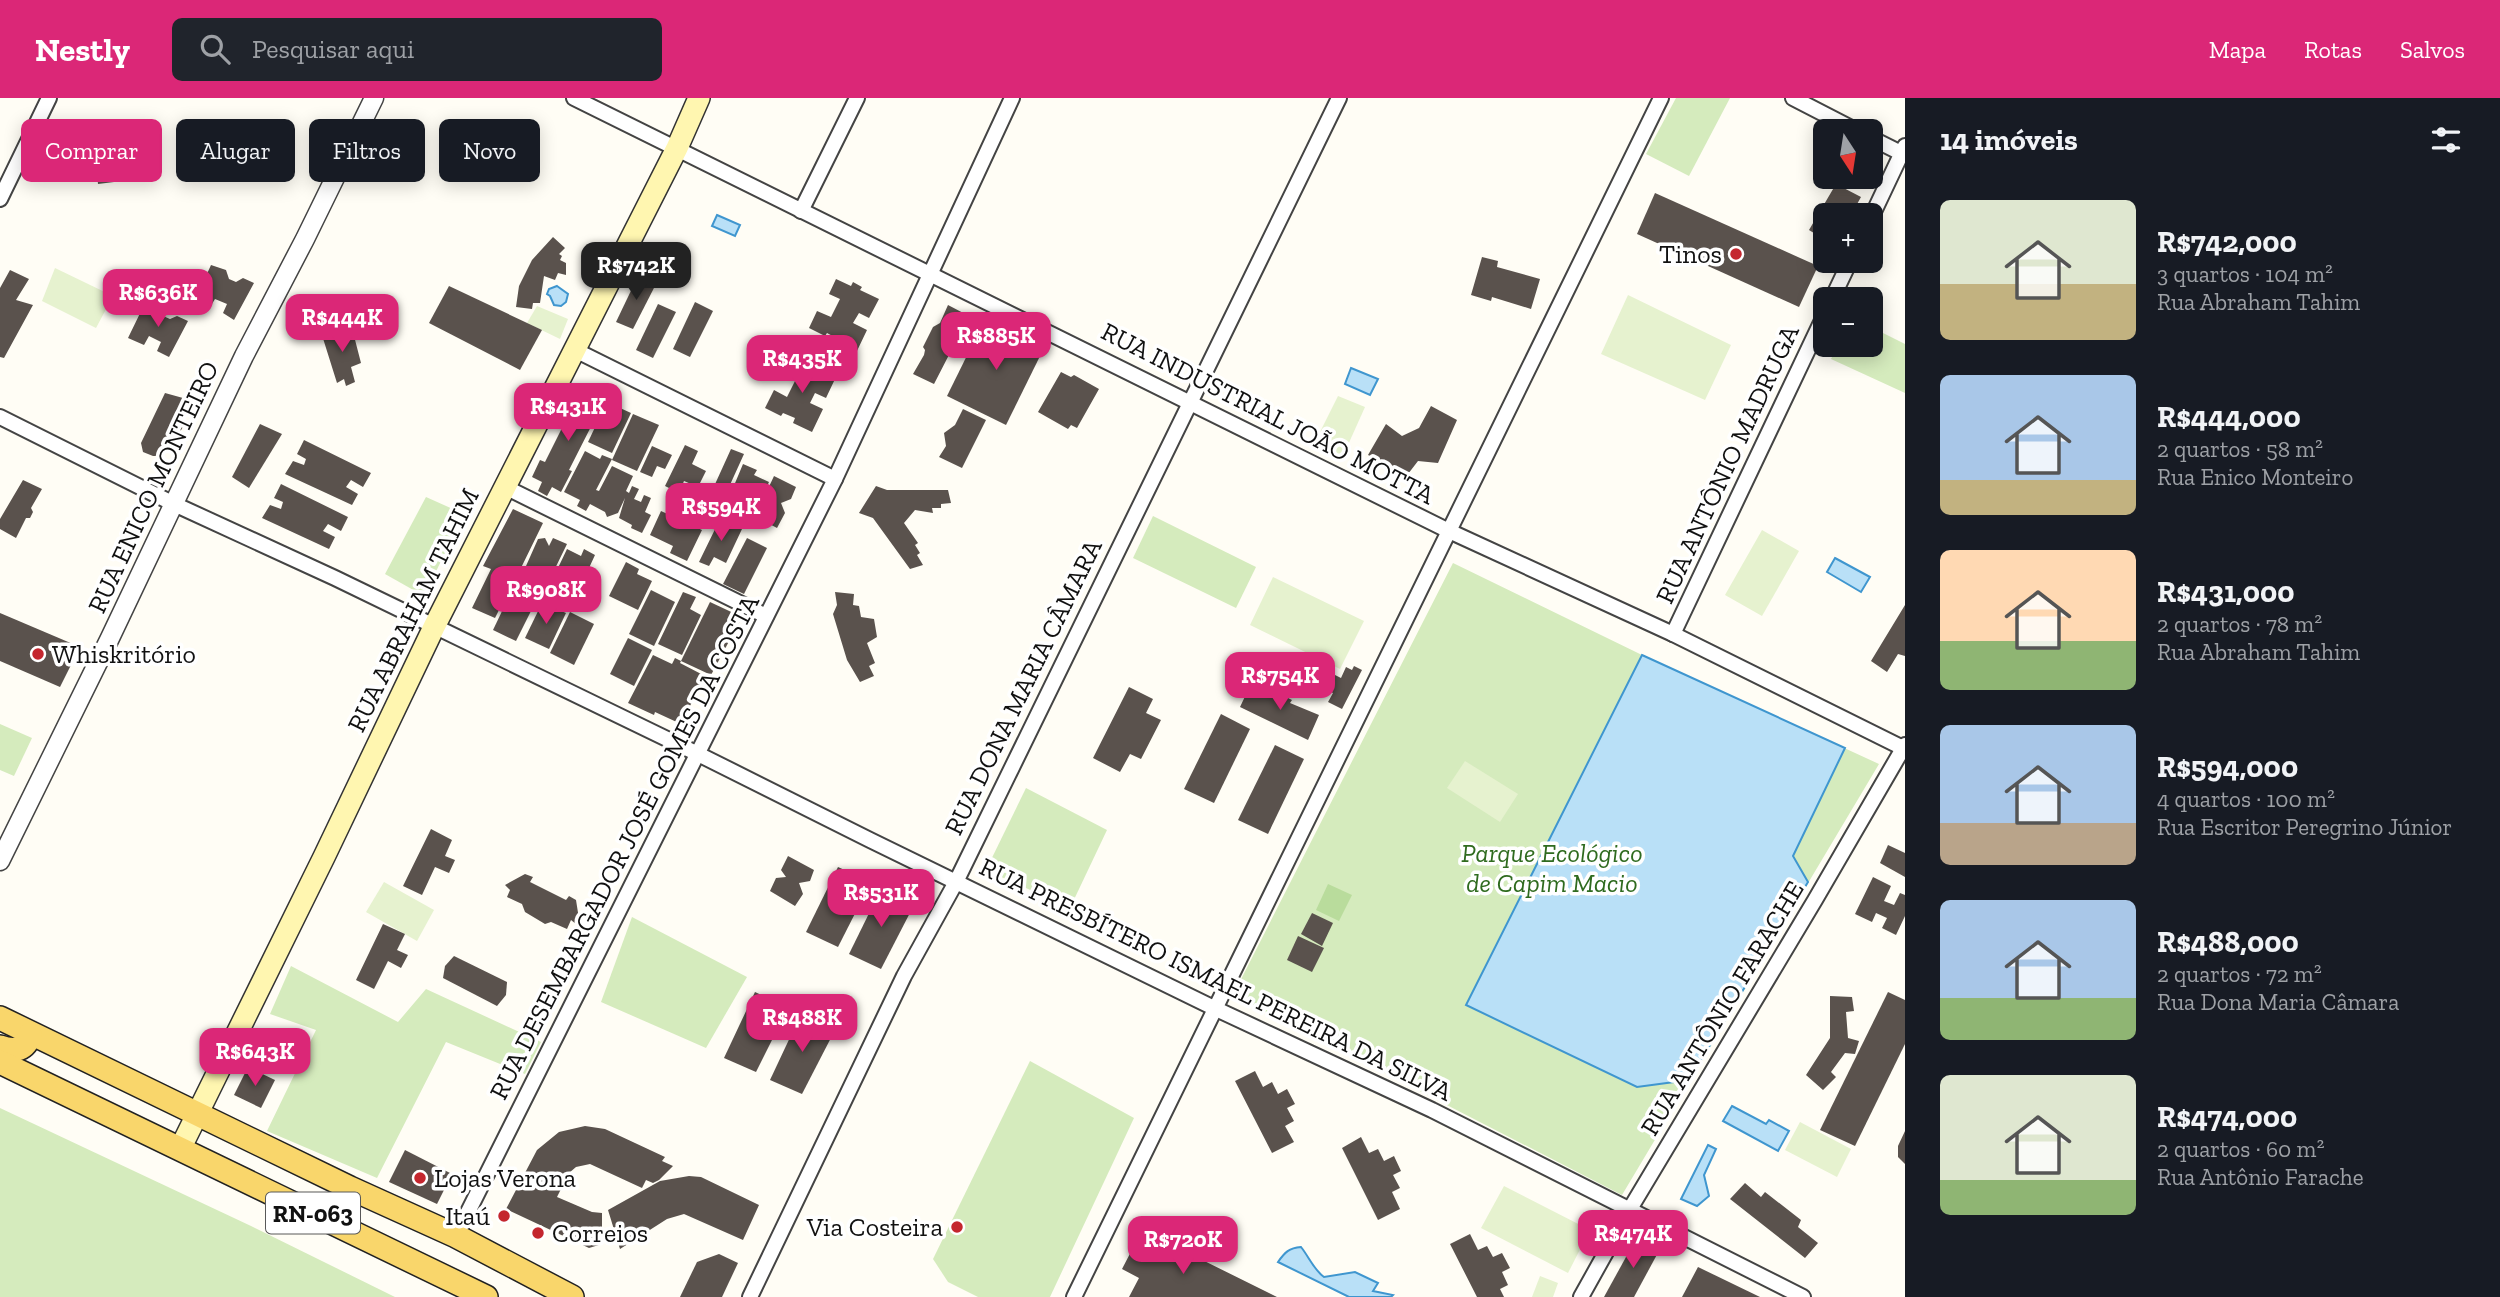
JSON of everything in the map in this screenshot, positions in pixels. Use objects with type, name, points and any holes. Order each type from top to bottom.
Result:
[{"type":"main road","name":"RUA ABRAHAM TAHIM","points":[[180,1149],[434,627],[677,148],[699,98]]},
{"type":"main road","name":"RN-063","points":[[0,1018],[350,1188],[456,1236],[572,1297]]},
{"type":"main road","points":[[0,1047],[21,1049],[28,1043],[30,1034]]},
{"type":"main road","name":"RN-063","points":[[0,1062],[486,1297]]},
{"type":"street","points":[[0,200],[49,98]]},
{"type":"street","name":"RUA ENICO MONTEIRO","points":[[0,861],[244,356],[374,98]]},
{"type":"street","name":"RUA INDUSTRIAL JOÃO MOTTA","points":[[574,98],[1449,531],[1673,634],[1905,747]]},
{"type":"street","points":[[801,211],[857,98]]},
{"type":"street","name":"RUA DESEMBARGADOR JOSÉ GOMES DA COSTA","points":[[456,1236],[835,479],[1012,98]]},
{"type":"street","name":"RUA DONA MARIA CÂMARA","points":[[750,1297],[904,976],[956,882],[1339,98]]},
{"type":"street","points":[[1074,1297],[1661,98]]},
{"type":"street","points":[[1793,98],[1834,119]]},
{"type":"street","points":[[1878,203],[1904,152],[1883,143]]},
{"type":"street","name":"RUA ANTÔNIO MADRUGA","points":[[1673,634],[1813,339]]},
{"type":"street","points":[[573,349],[835,479]]},
{"type":"street","name":"RUA PRESBÍTERO ISMAEL PEREIRA DA SILVA","points":[[0,417],[174,504],[698,754],[1214,1008],[1432,1110],[1803,1297]]},
{"type":"street","points":[[505,487],[766,616]]},
{"type":"street","name":"RUA ANTÔNIO FARACHE","points":[[1581,1297],[1630,1209],[1905,747]]},
{"type":"green space","points":[[1676,98],[1730,98],[1689,176],[1646,154]]},
{"type":"green space","points":[[55,268],[113,296],[96,328],[42,301]]},
{"type":"green space","points":[[1628,295],[1731,345],[1705,400],[1601,354]]},
{"type":"green space","points":[[537,306],[568,319],[560,339],[527,323]]},
{"type":"green space","points":[[1883,333],[1905,344],[1905,393],[1831,359],[1883,357]]},
{"type":"green space","points":[[1338,396],[1365,407],[1343,456],[1314,444]]},
{"type":"green space","points":[[426,497],[464,514],[424,596],[385,574]]},
{"type":"green space","points":[[1153,516],[1256,567],[1236,608],[1133,558]]},
{"type":"green space","points":[[1762,530],[1799,551],[1762,616],[1725,595]]},
{"type":"green space","name":"Parque Ecológico de Capim Macio","points":[[1453,563],[1642,655],[1879,764],[1622,1195],[1233,995]]},
{"type":"green space","points":[[1273,577],[1364,621],[1340,669],[1250,625]]},
{"type":"green space","points":[[0,724],[32,738],[14,776],[0,770]]},
{"type":"green space","points":[[1465,761],[1518,794],[1500,822],[1447,788]]},
{"type":"green space","points":[[1026,788],[1107,830],[1070,908],[986,870]]},
{"type":"green space","points":[[384,882],[434,910],[417,941],[366,912]]},
{"type":"green space","points":[[1328,884],[1352,895],[1339,921],[1316,910]]},
{"type":"green space","points":[[632,917],[747,977],[706,1048],[601,1002]]},
{"type":"green space","points":[[291,966],[398,1022],[426,989],[541,1042],[525,1074],[446,1042],[377,1178],[267,1131],[316,1030],[270,1014]]},
{"type":"green space","points":[[1030,1061],[1134,1118],[1050,1297],[978,1297],[948,1282],[933,1259]]},
{"type":"green space","points":[[0,1108],[251,1226],[395,1297],[0,1297]]},
{"type":"green space","points":[[1800,1122],[1851,1149],[1837,1177],[1785,1150]]},
{"type":"green space","points":[[1504,1186],[1590,1230],[1568,1273],[1481,1228]]},
{"type":"green space","points":[[1540,1276],[1558,1283],[1553,1297],[1532,1297]]},
{"type":"water","points":[[717,215],[740,225],[735,236],[712,226]]},
{"type":"water","points":[[557,286],[568,294],[566,302],[561,306],[554,305],[547,294],[549,289]]},
{"type":"water","points":[[1351,368],[1378,379],[1370,395],[1345,384]]},
{"type":"water","points":[[1835,558],[1870,577],[1861,592],[1827,572]]},
{"type":"water","points":[[1642,655],[1845,748],[1793,856],[1808,882],[1689,1080],[1637,1087],[1466,1005]]},
{"type":"water","points":[[1732,1106],[1766,1124],[1769,1120],[1789,1131],[1778,1151],[1723,1121]]},
{"type":"water","points":[[1708,1145],[1716,1149],[1704,1175],[1709,1196],[1697,1206],[1681,1199]]},
{"type":"water","points":[[1301,1247],[1324,1277],[1355,1272],[1378,1283],[1373,1291],[1393,1295],[1349,1297],[1278,1262],[1288,1251]]},
{"type":"building","points":[[1833,189],[1846,189],[1861,197],[1858,203],[1825,203]]},
{"type":"building","name":"Tinos","points":[[1655,193],[1813,264],[1815,273],[1799,307],[1637,234]]},
{"type":"building","points":[[553,237],[565,248],[559,254],[562,256],[560,260],[566,263],[566,275],[558,273],[555,280],[544,276],[540,303],[533,303],[532,309],[516,307],[519,286],[532,260]]},
{"type":"building","points":[[1482,257],[1498,261],[1497,267],[1540,279],[1531,309],[1492,297],[1491,301],[1471,295]]},
{"type":"building","points":[[211,265],[226,270],[229,279],[236,282],[243,278],[254,283],[234,320],[223,313],[227,304],[215,299],[210,307],[195,300]]},
{"type":"building","points":[[10,270],[29,279],[16,300],[33,305],[4,358],[0,357],[0,288]]},
{"type":"building","points":[[638,276],[656,284],[633,329],[616,322]]},
{"type":"building","points":[[836,279],[851,286],[853,282],[862,287],[860,290],[879,299],[869,318],[859,313],[853,323],[867,330],[856,353],[837,343],[838,339],[827,333],[825,336],[809,328],[817,311],[831,317],[840,299],[829,294]]},
{"type":"building","points":[[449,286],[542,330],[520,370],[429,323]]},
{"type":"building","points":[[695,302],[713,311],[690,357],[673,349]]},
{"type":"building","points":[[145,303],[160,308],[163,316],[170,319],[177,316],[188,321],[169,357],[157,351],[161,342],[149,336],[144,345],[128,338]]},
{"type":"building","points":[[658,304],[676,312],[653,358],[636,350]]},
{"type":"building","points":[[948,305],[969,316],[934,384],[913,374],[924,355],[923,347],[933,327],[940,323]]},
{"type":"building","points":[[985,319],[1044,348],[1006,425],[947,396]]},
{"type":"building","points":[[334,325],[338,337],[353,332],[361,363],[351,367],[355,382],[346,386],[344,379],[337,383],[321,332],[327,332],[324,327]]},
{"type":"building","points":[[792,359],[807,366],[809,362],[818,366],[816,370],[835,379],[826,398],[815,393],[810,403],[823,409],[812,432],[793,423],[795,418],[783,413],[781,416],[765,408],[774,390],[787,397],[796,379],[785,374]]},
{"type":"building","points":[[1061,372],[1071,377],[1074,375],[1099,389],[1077,428],[1071,425],[1068,429],[1038,412]]},
{"type":"building","points":[[582,388],[605,399],[569,470],[572,471],[561,492],[552,487],[547,496],[538,491],[542,482],[532,477],[540,460],[545,462]]},
{"type":"building","points":[[165,393],[183,398],[178,417],[184,425],[180,432],[172,432],[159,456],[153,456],[143,452],[141,443]]},
{"type":"building","points":[[607,402],[631,413],[612,453],[588,442]]},
{"type":"building","points":[[1431,406],[1457,420],[1438,463],[1418,461],[1408,474],[1368,455],[1386,424],[1402,436],[1419,428]]},
{"type":"building","points":[[963,409],[986,420],[962,468],[939,457],[946,446],[944,433],[955,425]]},
{"type":"building","points":[[633,414],[659,425],[637,471],[612,460]]},
{"type":"building","points":[[260,424],[282,434],[249,488],[232,477]]},
{"type":"building","points":[[304,440],[371,473],[363,487],[351,480],[346,487],[358,494],[352,505],[285,474],[293,461],[304,465],[306,459],[297,454]]},
{"type":"building","points":[[685,445],[698,451],[692,464],[706,471],[698,487],[684,481],[679,493],[665,486]]},
{"type":"building","points":[[652,446],[672,455],[665,469],[657,466],[652,477],[640,472]]},
{"type":"building","points":[[731,449],[744,454],[719,509],[706,504]]},
{"type":"building","points":[[585,451],[600,459],[602,455],[612,459],[596,490],[599,491],[612,466],[633,476],[626,491],[629,493],[632,486],[639,489],[634,499],[641,502],[644,495],[651,498],[645,512],[651,515],[642,533],[619,518],[625,498],[618,513],[607,517],[605,512],[590,504],[586,511],[577,506],[580,500],[564,492]]},
{"type":"building","points":[[743,464],[757,470],[754,475],[769,482],[758,505],[744,498],[740,509],[752,514],[748,523],[723,512]]},
{"type":"building","points":[[774,476],[796,487],[791,499],[781,503],[785,513],[777,528],[762,520],[769,507],[761,504]]},
{"type":"building","points":[[23,480],[42,489],[31,508],[33,512],[30,518],[26,518],[16,538],[0,529],[0,519]]},
{"type":"building","points":[[281,484],[348,517],[341,531],[328,524],[323,531],[335,537],[329,549],[262,518],[270,505],[281,509],[283,502],[274,498]]},
{"type":"building","points":[[876,486],[887,490],[948,490],[951,503],[941,504],[941,508],[932,508],[933,513],[915,510],[904,523],[918,543],[915,545],[920,553],[917,555],[923,565],[910,569],[873,518],[859,513]]},
{"type":"building","points":[[513,509],[543,523],[519,572],[511,568],[502,591],[507,594],[495,618],[472,608],[491,569],[483,566]]},
{"type":"building","points":[[661,511],[702,530],[687,561],[670,553],[673,546],[650,535]]},
{"type":"building","points":[[720,519],[742,529],[726,563],[714,557],[709,566],[699,562]]},
{"type":"building","points":[[545,538],[549,546],[553,538],[567,544],[546,587],[522,575],[538,539]]},
{"type":"building","points":[[747,538],[767,548],[744,594],[723,584]]},
{"type":"building","points":[[567,549],[581,556],[584,549],[595,555],[571,607],[560,601],[562,595],[548,589]]},
{"type":"building","points":[[626,562],[639,569],[637,574],[652,581],[638,610],[609,596]]},
{"type":"building","points":[[514,586],[538,597],[516,641],[493,630]]},
{"type":"building","points":[[651,590],[675,602],[654,646],[629,634]]},
{"type":"building","points":[[683,592],[696,597],[690,609],[701,615],[682,655],[658,644]]},
{"type":"building","points":[[835,592],[854,594],[853,605],[859,606],[861,617],[874,619],[877,637],[867,643],[875,663],[869,666],[874,676],[860,682],[847,660],[833,614],[837,605]]},
{"type":"building","points":[[710,602],[742,617],[711,675],[681,661]]},
{"type":"building","points":[[542,603],[566,613],[549,649],[525,638]]},
{"type":"building","points":[[1905,605],[1905,656],[1898,654],[1887,672],[1871,661]]},
{"type":"building","points":[[570,612],[594,624],[574,665],[550,653]]},
{"type":"building","name":"Whiskritório","points":[[0,613],[80,647],[60,687],[0,661]]},
{"type":"building","points":[[628,638],[652,650],[634,686],[610,674]]},
{"type":"building","points":[[653,655],[672,664],[675,658],[705,676],[681,724],[628,703]]},
{"type":"building","points":[[1354,666],[1362,670],[1342,709],[1328,702],[1333,693],[1314,683],[1321,668],[1341,678],[1346,667],[1352,670]]},
{"type":"building","points":[[1255,684],[1261,686],[1260,690],[1280,699],[1282,695],[1292,700],[1290,703],[1319,715],[1308,740],[1240,707],[1249,688],[1252,690]]},
{"type":"building","points":[[1129,687],[1153,699],[1146,713],[1161,720],[1141,759],[1130,754],[1120,772],[1093,758]]},
{"type":"building","points":[[1221,714],[1250,729],[1214,803],[1184,789]]},
{"type":"building","points":[[1275,745],[1304,759],[1268,834],[1238,820]]},
{"type":"building","points":[[431,829],[452,840],[445,856],[455,860],[449,873],[435,867],[422,895],[403,886]]},
{"type":"building","points":[[1888,845],[1905,853],[1905,877],[1880,863]]},
{"type":"building","points":[[788,856],[814,870],[810,881],[799,883],[803,894],[795,906],[770,891],[776,878],[786,877],[781,870]]},
{"type":"building","points":[[838,867],[871,882],[838,947],[806,932]]},
{"type":"building","points":[[525,874],[533,877],[530,882],[566,900],[569,896],[576,900],[579,919],[576,924],[571,920],[567,929],[551,922],[545,924],[525,912],[522,904],[507,897],[510,890],[505,885]]},
{"type":"building","points":[[1873,877],[1891,886],[1884,901],[1894,905],[1900,893],[1905,895],[1905,916],[1896,935],[1882,928],[1887,918],[1876,913],[1872,922],[1855,914]]},
{"type":"building","points":[[881,889],[914,905],[881,969],[849,954]]},
{"type":"building","points":[[1312,913],[1333,923],[1322,946],[1301,934]]},
{"type":"building","points":[[383,924],[405,934],[397,950],[408,955],[401,968],[388,961],[374,989],[356,980]]},
{"type":"building","points":[[1298,936],[1324,948],[1312,972],[1287,960]]},
{"type":"building","points":[[454,956],[507,982],[506,995],[497,1006],[443,978],[445,966]]},
{"type":"building","points":[[755,992],[788,1008],[756,1072],[724,1058]]},
{"type":"building","points":[[1888,992],[1905,1000],[1905,1044],[1855,1146],[1820,1130]]},
{"type":"building","points":[[1830,996],[1852,997],[1854,1011],[1846,1012],[1848,1038],[1859,1041],[1855,1054],[1845,1053],[1831,1072],[1836,1077],[1823,1090],[1806,1075],[1830,1038]]},
{"type":"building","points":[[801,1014],[835,1030],[802,1094],[770,1080]]},
{"type":"building","points":[[248,1067],[275,1080],[261,1108],[234,1095]]},
{"type":"building","points":[[1255,1071],[1263,1087],[1272,1082],[1278,1094],[1287,1089],[1295,1104],[1287,1108],[1294,1121],[1285,1126],[1294,1142],[1272,1153],[1235,1081]]},
{"type":"building","points":[[585,1126],[605,1129],[665,1157],[662,1161],[673,1166],[659,1180],[653,1183],[646,1180],[642,1188],[590,1164],[576,1167],[569,1173],[557,1197],[592,1212],[602,1213],[602,1244],[589,1248],[506,1209],[537,1150],[559,1132]]},
{"type":"building","points":[[1905,1131],[1905,1164],[1898,1157],[1898,1146]]},
{"type":"building","points":[[1361,1137],[1369,1153],[1378,1149],[1384,1161],[1394,1156],[1401,1171],[1393,1175],[1400,1188],[1392,1192],[1400,1209],[1378,1220],[1342,1148]]},
{"type":"building","name":"Lojas Verona","points":[[405,1150],[452,1174],[437,1204],[389,1182]]},
{"type":"building","points":[[689,1176],[701,1177],[759,1205],[743,1240],[684,1214],[667,1219],[620,1249],[608,1210],[660,1181]]},
{"type":"building","points":[[1745,1183],[1761,1197],[1765,1192],[1801,1220],[1798,1227],[1818,1243],[1805,1258],[1730,1199]]},
{"type":"building","points":[[1470,1234],[1478,1250],[1487,1246],[1493,1257],[1502,1253],[1510,1268],[1502,1272],[1508,1285],[1500,1289],[1504,1297],[1477,1297],[1450,1244]]},
{"type":"building","points":[[1637,1237],[1660,1249],[1634,1297],[1604,1297]]},
{"type":"building","points":[[1158,1238],[1277,1297],[1129,1297],[1139,1278],[1122,1269],[1135,1244],[1151,1252]]},
{"type":"building","points":[[719,1254],[738,1263],[722,1297],[680,1297],[697,1262]]},
{"type":"building","points":[[1698,1267],[1760,1297],[1682,1297]]},
{"type":"place","name":"Tinos","points":[[1736,254]]},
{"type":"place","name":"Whiskritório","points":[[38,654]]},
{"type":"place","name":"Lojas Verona","points":[[420,1178]]},
{"type":"place","name":"Itaú","points":[[504,1216]]},
{"type":"place","name":"Via Costeira","points":[[957,1227]]},
{"type":"place","name":"Correios","points":[[538,1233]]}]
